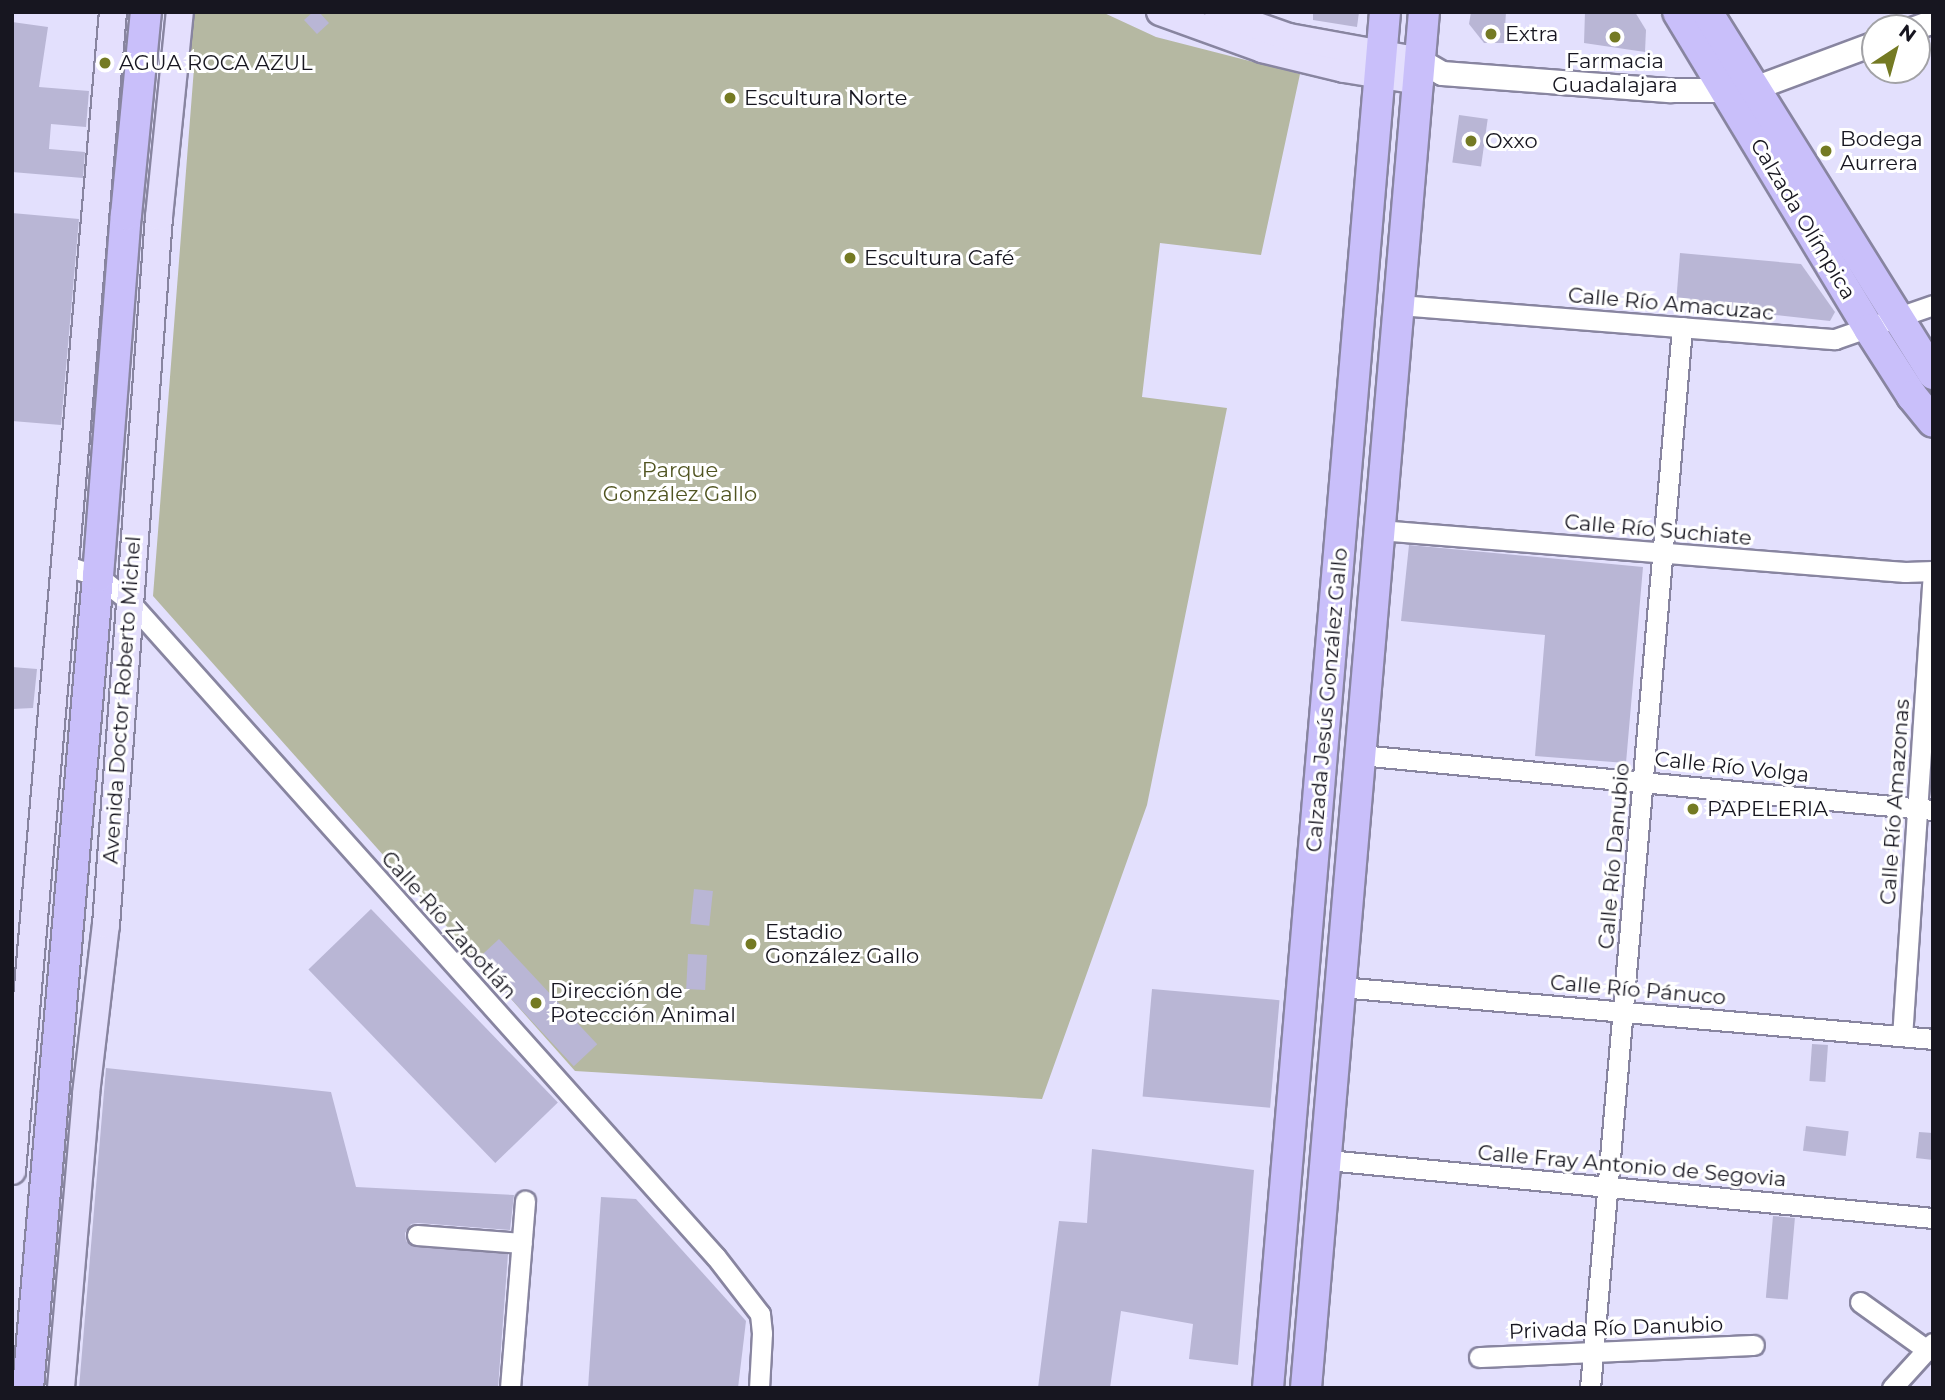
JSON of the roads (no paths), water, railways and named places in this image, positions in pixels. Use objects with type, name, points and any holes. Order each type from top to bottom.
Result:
[{"type":"main road","points":[[12,1171],[113,12]]},
{"type":"main road","name":"Avenida Doctor Roberto Michel","points":[[28,1388],[98,576],[126,215],[146,12]]},
{"type":"main road","name":"Avenida Doctor Roberto Michel","points":[[61,1388],[86,1094],[106,925],[159,217],[180,12]]},
{"type":"main road","points":[[1160,12],[1262,49],[1428,72]]},
{"type":"main road","points":[[1219,12],[1380,66]]},
{"type":"main road","name":"Calzada Jesús González Gallo","points":[[1268,1388],[1385,12]]},
{"type":"main road","name":"Calzada Jesús González Gallo","points":[[1306,1388],[1399,304],[1428,72],[1424,12]]},
{"type":"main road","name":"Calzada Olímpica","points":[[1678,12],[1740,89],[1933,374]]},
{"type":"main road","name":"Calzada Olímpica","points":[[1708,13],[1740,89],[1869,329],[1912,396],[1933,422]]},
{"type":"main road","points":[[48,771],[81,770]]},
{"type":"main road","points":[[20,1083],[86,1094]]},
{"type":"main road","points":[[1279,1256],[1326,1164]]},
{"type":"street","points":[[1428,72],[1670,90],[1740,89],[1861,48]]},
{"type":"street","name":"Calle Río Amacuzac","points":[[1399,304],[1835,340],[1933,305]]},
{"type":"street","name":"Calle Río Danubio","points":[[1590,1388],[1682,327]]},
{"type":"street","name":"Calle Río Suchiate","points":[[1379,530],[1905,572],[1933,570]]},
{"type":"street","name":"Calle Río Zapotlán","points":[[64,565],[98,576],[129,601],[716,1257],[760,1314],[762,1333],[759,1388]]},
{"type":"street","name":"Calle Río Amazonas","points":[[1902,1037],[1926,809],[1933,570]]},
{"type":"street","name":"Calle Río Volga","points":[[1360,755],[1926,809]]},
{"type":"street","name":"Calle Río Pánuco","points":[[1340,987],[1933,1039]]},
{"type":"street","name":"Calle Fray Antonio de Segovia","points":[[1326,1164],[1933,1218]]},
{"type":"street","points":[[510,1388],[525,1201]]},
{"type":"street","points":[[417,1235],[522,1243]]},
{"type":"street","points":[[1860,1302],[1930,1347],[1892,1388]]},
{"type":"street","name":"Privada Río Danubio","points":[[1479,1357],[1754,1345]]},
{"type":"place","name":"Extra","points":[[1491,34]]},
{"type":"place","name":"Farmacia Guadalajara","points":[[1615,37]]},
{"type":"place","name":"AGUA ROCA AZUL","points":[[105,63]]},
{"type":"place","name":"Escultura Norte","points":[[730,98]]},
{"type":"place","name":"Oxxo","points":[[1471,141]]},
{"type":"place","name":"Bodega Aurrera","points":[[1826,151]]},
{"type":"place","name":"Escultura Café","points":[[850,258]]},
{"type":"place","name":"PAPELERIA","points":[[1693,809]]},
{"type":"place","name":"Estadio González Gallo","points":[[751,944]]},
{"type":"place","name":"Dirección de Potección Animal","points":[[536,1003]]},
{"type":"park label","name":"Parque González Gallo","points":[[680,482]]}]
